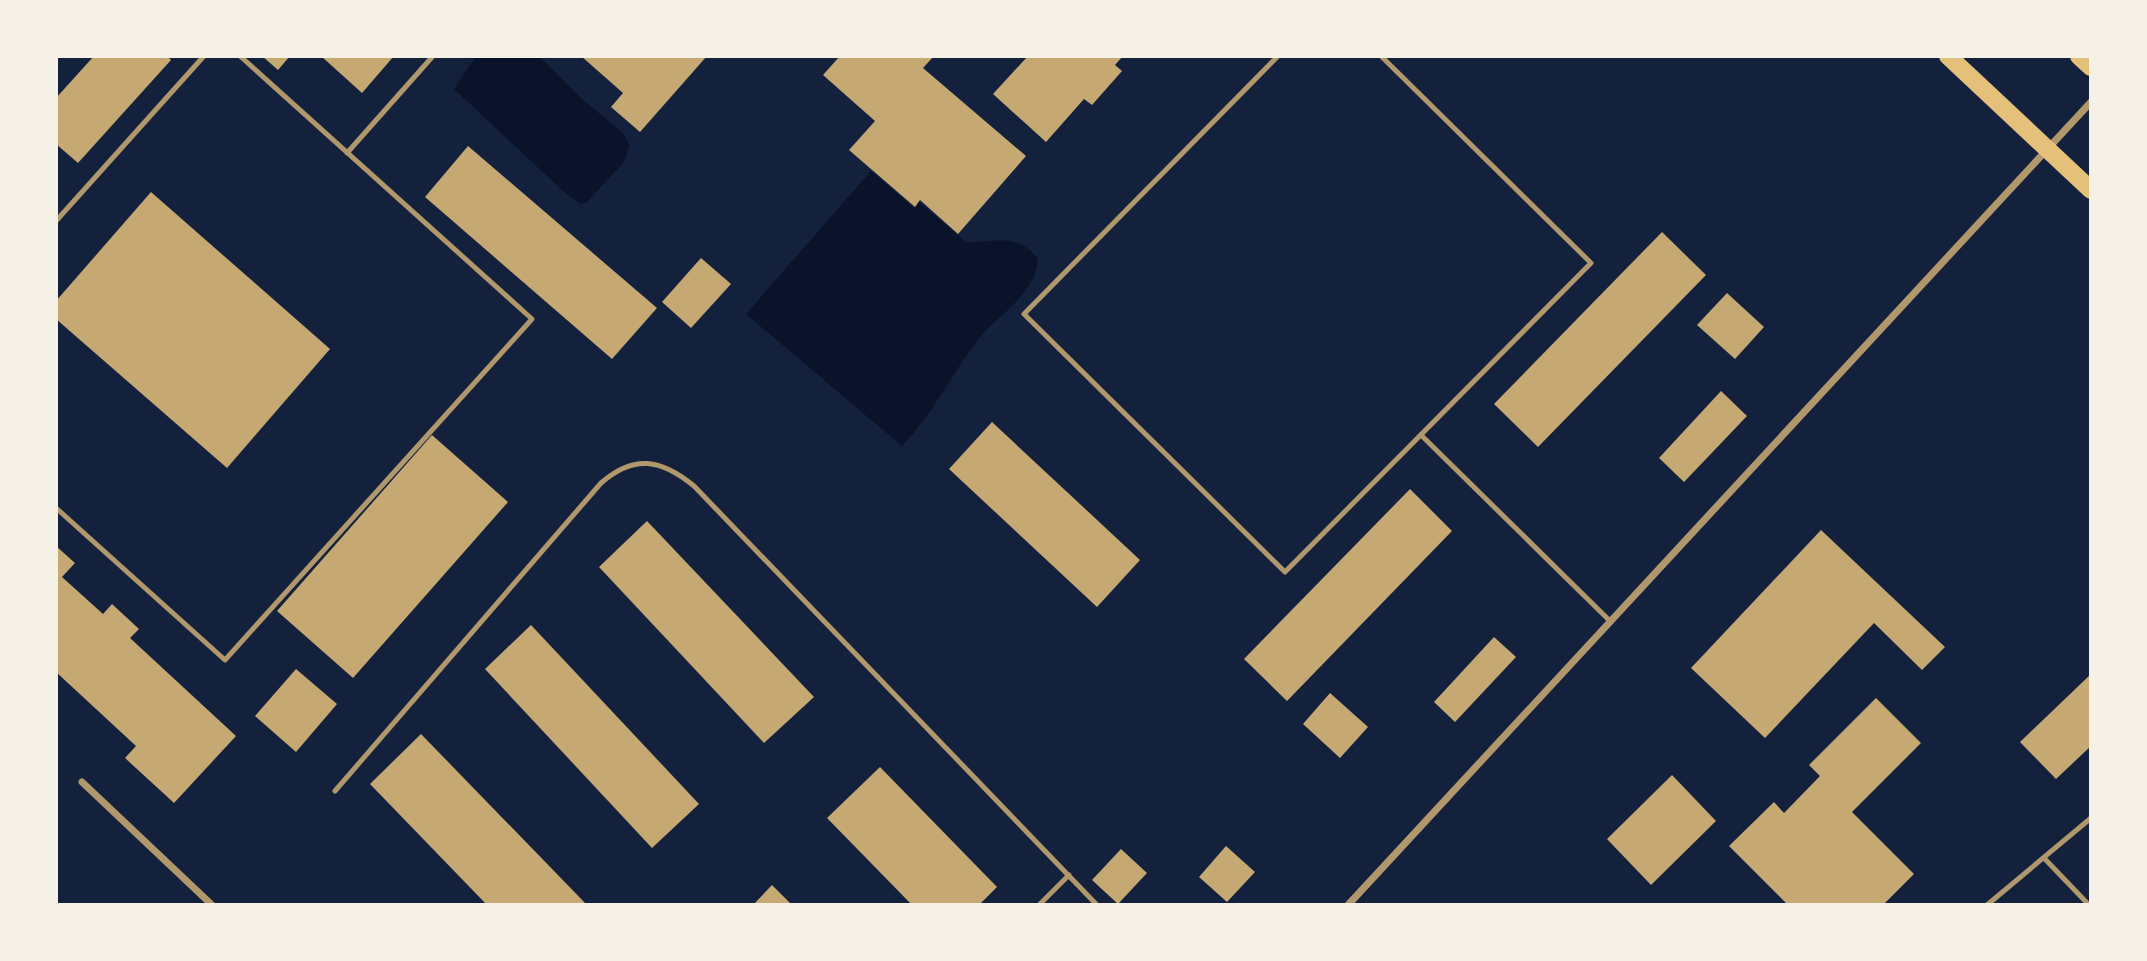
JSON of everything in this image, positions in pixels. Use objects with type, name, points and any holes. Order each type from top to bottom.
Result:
[{"type":"main road","points":[[1948,56],[2091,190]]},
{"type":"main road","points":[[2079,56],[2091,67]]},
{"type":"street","points":[[1348,905],[2091,102]]},
{"type":"street","points":[[82,782],[212,905]]},
{"type":"lane","points":[[56,221],[204,56]]},
{"type":"lane","points":[[56,508],[225,660],[532,319],[240,56]]},
{"type":"lane","points":[[347,153],[433,56]]},
{"type":"lane","points":[[1278,56],[1024,314],[1285,572],[1591,263],[1381,56]]},
{"type":"lane","points":[[1421,435],[1611,622]]},
{"type":"lane","points":[[335,791],[601,484],[615,471],[627,466],[657,464],[676,471],[694,486],[1097,905]]},
{"type":"lane","points":[[1987,905],[2091,817]]},
{"type":"lane","points":[[2044,858],[2089,905]]},
{"type":"lane","points":[[1039,905],[1069,875]]},
{"type":"water","points":[[476,56],[539,56],[582,99],[623,133],[630,145],[623,163],[586,203],[580,204],[562,190],[454,89]]},
{"type":"water","points":[[871,171],[914,208],[919,202],[966,242],[1014,242],[1022,245],[1038,259],[1035,272],[1024,293],[981,336],[924,420],[902,446],[746,314]]},
{"type":"building","points":[[94,56],[167,56],[171,60],[78,163],[56,144],[56,98]]},
{"type":"building","points":[[262,56],[290,56],[278,70]]},
{"type":"building","points":[[321,56],[394,56],[362,93]]},
{"type":"building","points":[[581,56],[707,56],[640,132],[611,107],[623,93]]},
{"type":"building","points":[[840,56],[934,56],[923,68],[1026,156],[958,234],[920,200],[915,207],[849,150],[875,121],[823,75]]},
{"type":"building","points":[[1028,56],[1123,56],[1115,65],[1122,71],[1092,105],[1084,99],[1046,142],[993,94]]},
{"type":"building","points":[[468,146],[657,308],[612,359],[425,197]]},
{"type":"building","points":[[151,192],[330,349],[227,468],[56,319],[56,301]]},
{"type":"building","points":[[1662,232],[1706,275],[1538,447],[1494,404]]},
{"type":"building","points":[[701,258],[731,284],[691,328],[662,302]]},
{"type":"building","points":[[1727,293],[1764,327],[1735,359],[1697,325]]},
{"type":"building","points":[[1721,391],[1747,416],[1684,482],[1659,458]]},
{"type":"building","points":[[992,422],[1140,560],[1097,607],[949,469]]},
{"type":"building","points":[[432,435],[508,502],[353,678],[277,611]]},
{"type":"building","points":[[1410,489],[1452,531],[1287,701],[1244,659]]},
{"type":"building","points":[[647,521],[814,697],[764,743],[599,567]]},
{"type":"building","points":[[1821,530],[1945,647],[1922,670],[1874,623],[1765,738],[1691,668]]},
{"type":"building","points":[[56,546],[75,563],[62,577],[103,614],[112,604],[139,629],[130,638],[236,736],[174,803],[125,758],[136,746],[56,672]]},
{"type":"building","points":[[531,625],[699,804],[652,848],[485,669]]},
{"type":"building","points":[[1494,637],[1516,657],[1455,722],[1434,702]]},
{"type":"building","points":[[296,669],[337,704],[296,752],[255,716]]},
{"type":"building","points":[[2091,674],[2091,746],[2056,779],[2020,742]]},
{"type":"building","points":[[1330,693],[1368,727],[1340,758],[1303,724]]},
{"type":"building","points":[[1876,698],[1921,743],[1852,812],[1914,874],[1883,905],[1788,905],[1729,846],[1774,802],[1784,813],[1820,776],[1809,765]]},
{"type":"building","points":[[421,734],[587,905],[487,905],[370,784]]},
{"type":"building","points":[[880,767],[997,887],[979,905],[912,905],[827,818]]},
{"type":"building","points":[[1672,775],[1716,821],[1651,885],[1607,839]]},
{"type":"building","points":[[1226,846],[1255,872],[1227,902],[1199,877]]},
{"type":"building","points":[[1121,849],[1147,873],[1118,904],[1092,880]]},
{"type":"building","points":[[772,885],[792,905],[753,905]]}]
